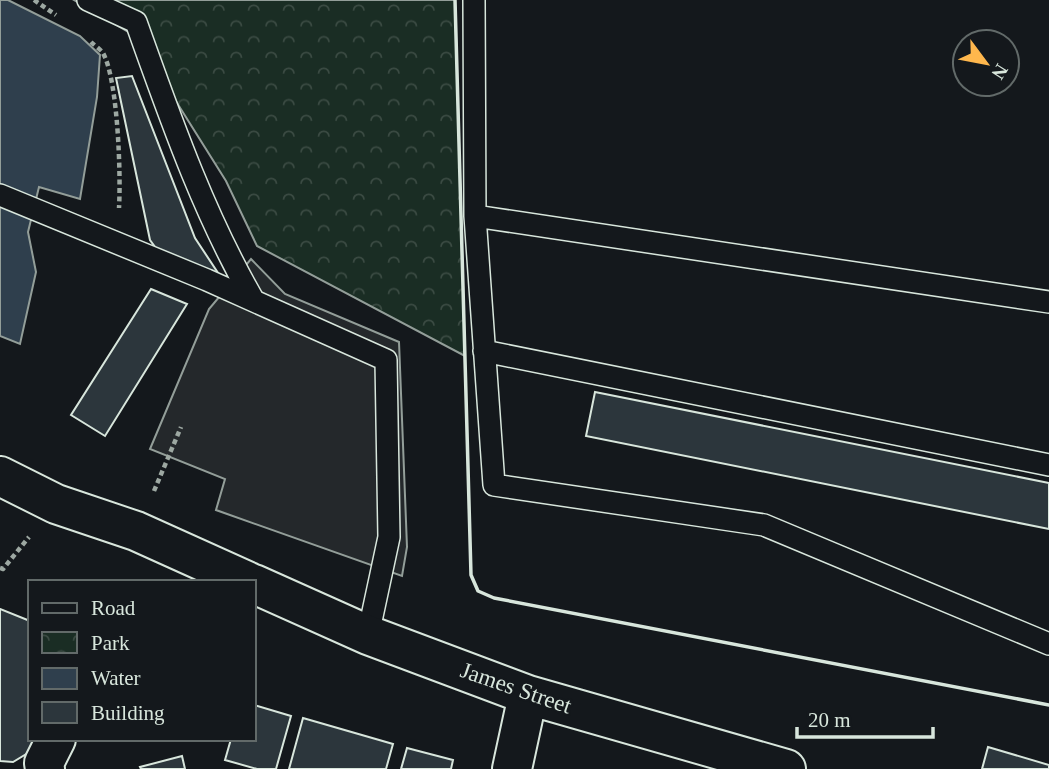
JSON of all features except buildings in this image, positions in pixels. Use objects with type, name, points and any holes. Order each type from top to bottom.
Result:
[{"type":"street","name":"James Street","points":[[0,476],[56,504],[136,531],[244,580]]},
{"type":"street","name":"James Street","points":[[256,585],[368,635],[528,695],[786,769]]},
{"type":"street","points":[[512,769],[528,695]]},
{"type":"street","points":[[45,769],[44,763],[55,741]]},
{"type":"lane","points":[[88,0],[136,22],[185,156],[230,258],[254,301]]},
{"type":"lane","points":[[474,0],[475,216],[494,485],[764,525],[1049,645]]},
{"type":"lane","points":[[0,195],[254,301],[386,360],[389,537],[368,635]]},
{"type":"lane","points":[[475,216],[1049,302]]},
{"type":"lane","points":[[484,351],[1049,465]]},
{"type":"path","points":[[34,0],[61,18]]},
{"type":"path","points":[[86,38],[102,52],[111,83],[121,175],[118,225],[113,241]]},
{"type":"path","points":[[136,531],[181,427]]},
{"type":"green space","points":[[74,0],[455,0],[465,356],[257,246],[226,181],[135,36]]},
{"type":"shaded area","points":[[251,259],[285,294],[399,342],[407,547],[402,576],[216,510],[225,479],[150,449],[209,309]]},
{"type":"water","points":[[0,0],[8,0],[80,36],[100,55],[97,97],[80,199],[39,187],[28,232],[36,272],[20,344],[0,336]]},
{"type":"wall","points":[[455,0],[471,575],[478,591],[494,598],[1049,705]]}]
